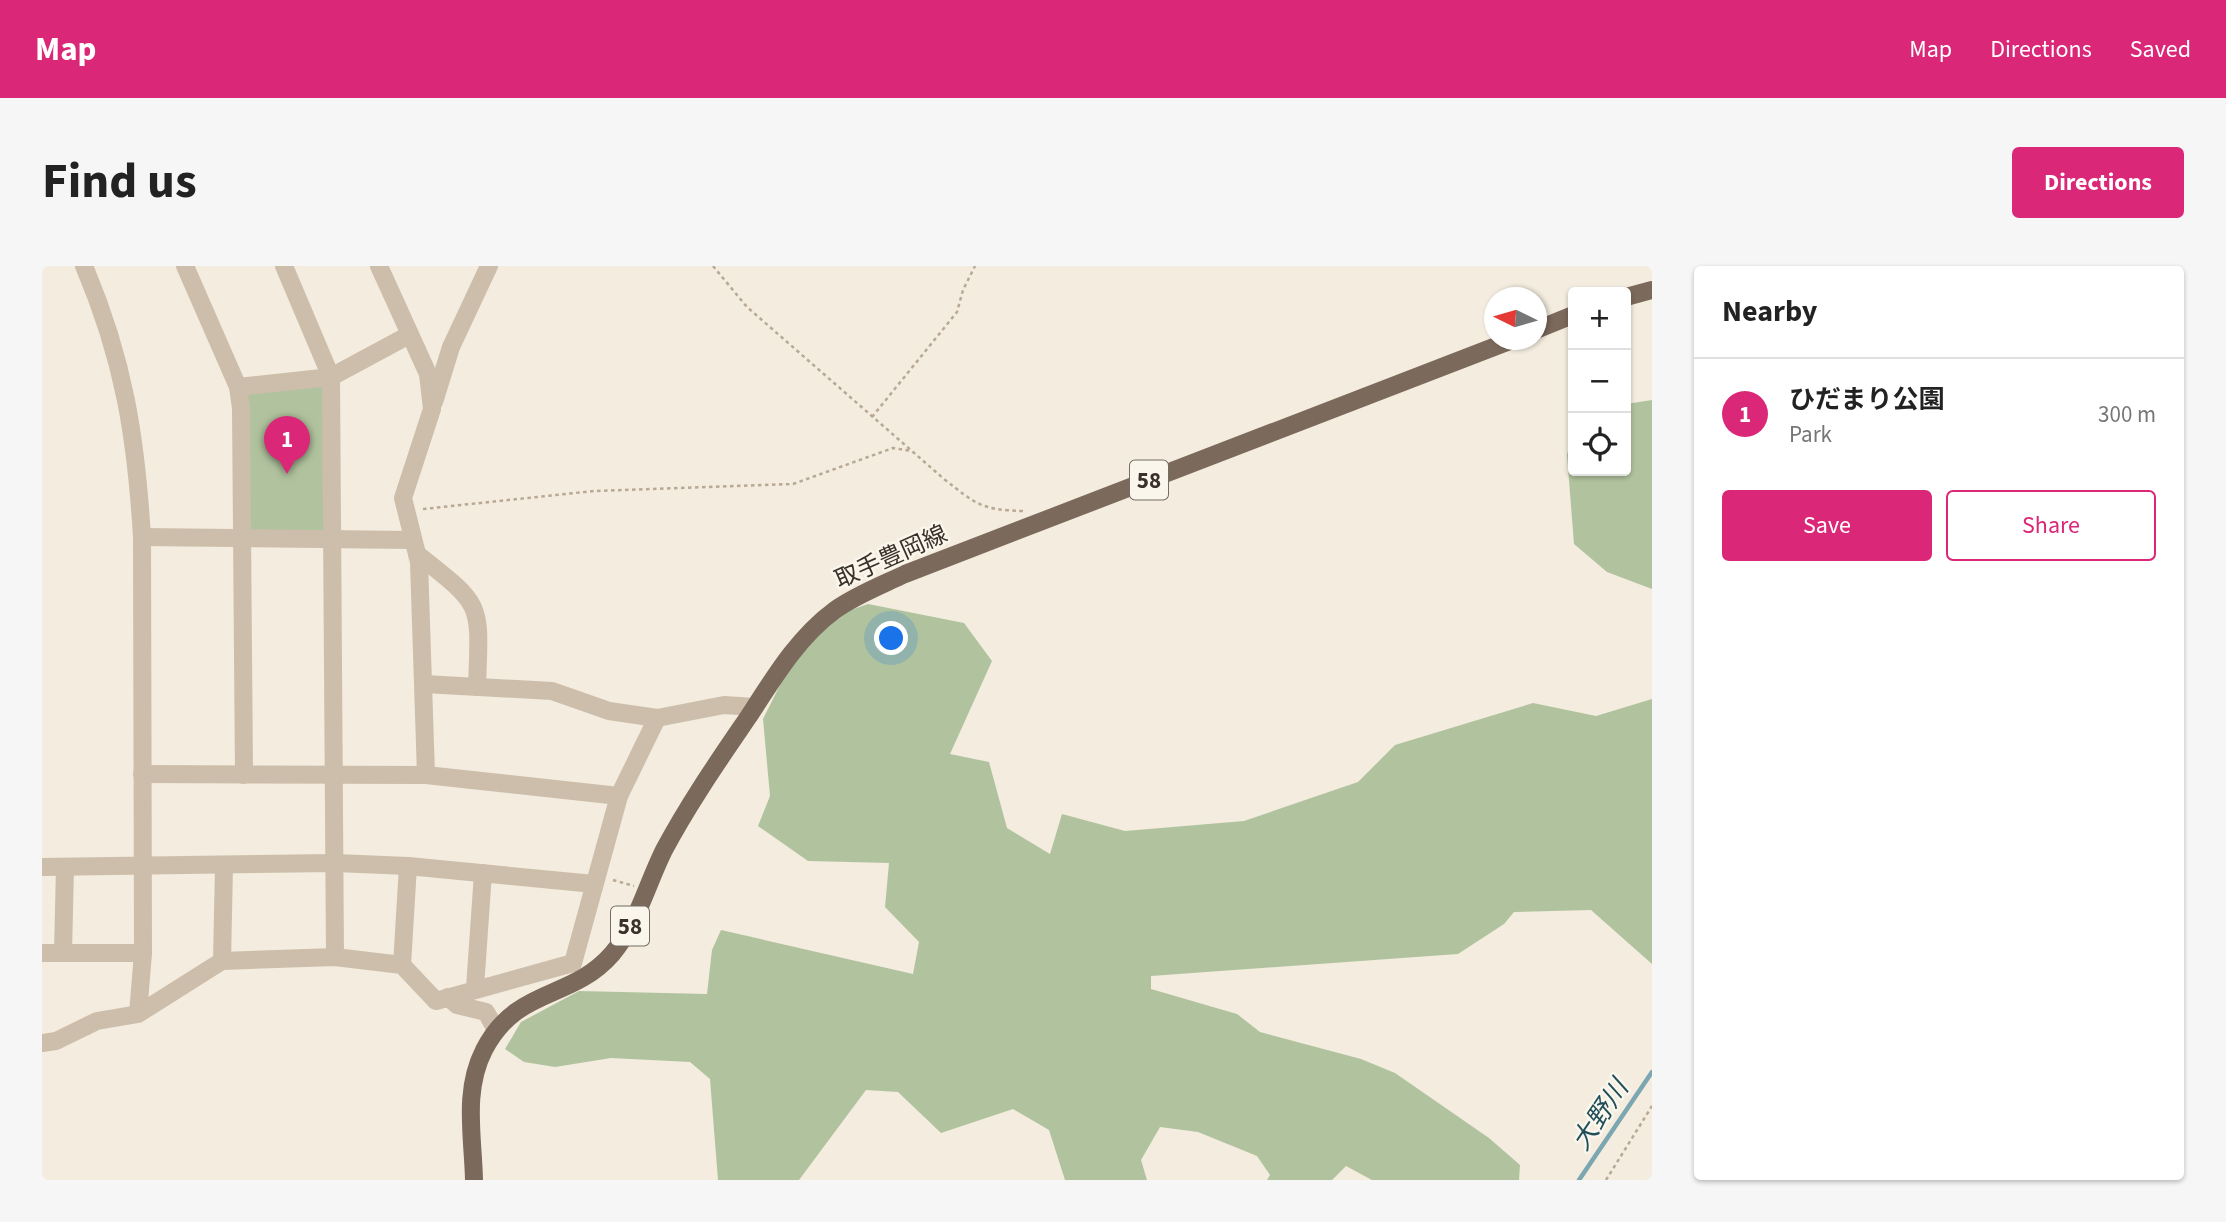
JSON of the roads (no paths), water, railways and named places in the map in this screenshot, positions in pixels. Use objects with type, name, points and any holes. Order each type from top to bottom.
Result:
[{"type":"main road","points":[[1631,296],[1652,290]]},
{"type":"main road","points":[[1547,326],[1568,317]]},
{"type":"main road","name":"取手豊岡線","points":[[474,1180],[470,1098],[478,1062],[496,1030],[525,1003],[581,979],[612,954],[632,923],[682,816],[755,707],[809,634],[835,610],[905,574],[1486,350]]},
{"type":"street","points":[[84,266],[108,327],[123,379],[135,442],[142,537],[143,953],[138,1014]]},
{"type":"street","points":[[184,266],[238,387],[241,408],[244,775]]},
{"type":"street","points":[[284,266],[331,377],[336,775],[335,957]]},
{"type":"street","points":[[379,266],[428,374],[432,409]]},
{"type":"street","points":[[426,775],[424,684],[415,547],[402,498],[451,347],[489,266]]},
{"type":"street","points":[[238,387],[331,377],[409,334]]},
{"type":"street","points":[[142,537],[334,540],[415,547],[467,594],[477,611],[477,687]]},
{"type":"street","points":[[424,684],[552,691],[609,710],[657,718],[724,705],[755,707]]},
{"type":"street","points":[[42,1043],[56,1041],[97,1021],[138,1014],[222,961],[335,957],[402,965],[436,1001],[475,988],[573,963],[619,796],[657,718]]},
{"type":"street","points":[[142,774],[426,775],[619,796]]},
{"type":"street","points":[[42,867],[335,863],[595,880]]},
{"type":"street","points":[[222,961],[224,866]]},
{"type":"street","points":[[402,965],[408,866]]},
{"type":"street","points":[[63,953],[65,867]]},
{"type":"street","points":[[475,988],[482,873]]},
{"type":"street","points":[[42,953],[143,953]]},
{"type":"street","points":[[448,997],[457,1005],[486,1012],[496,1030]]},
{"type":"waterway","name":"大野川","points":[[1579,1180],[1652,1072]]},
{"type":"place","name":"ひだまり公園","points":[[287,474]]}]
